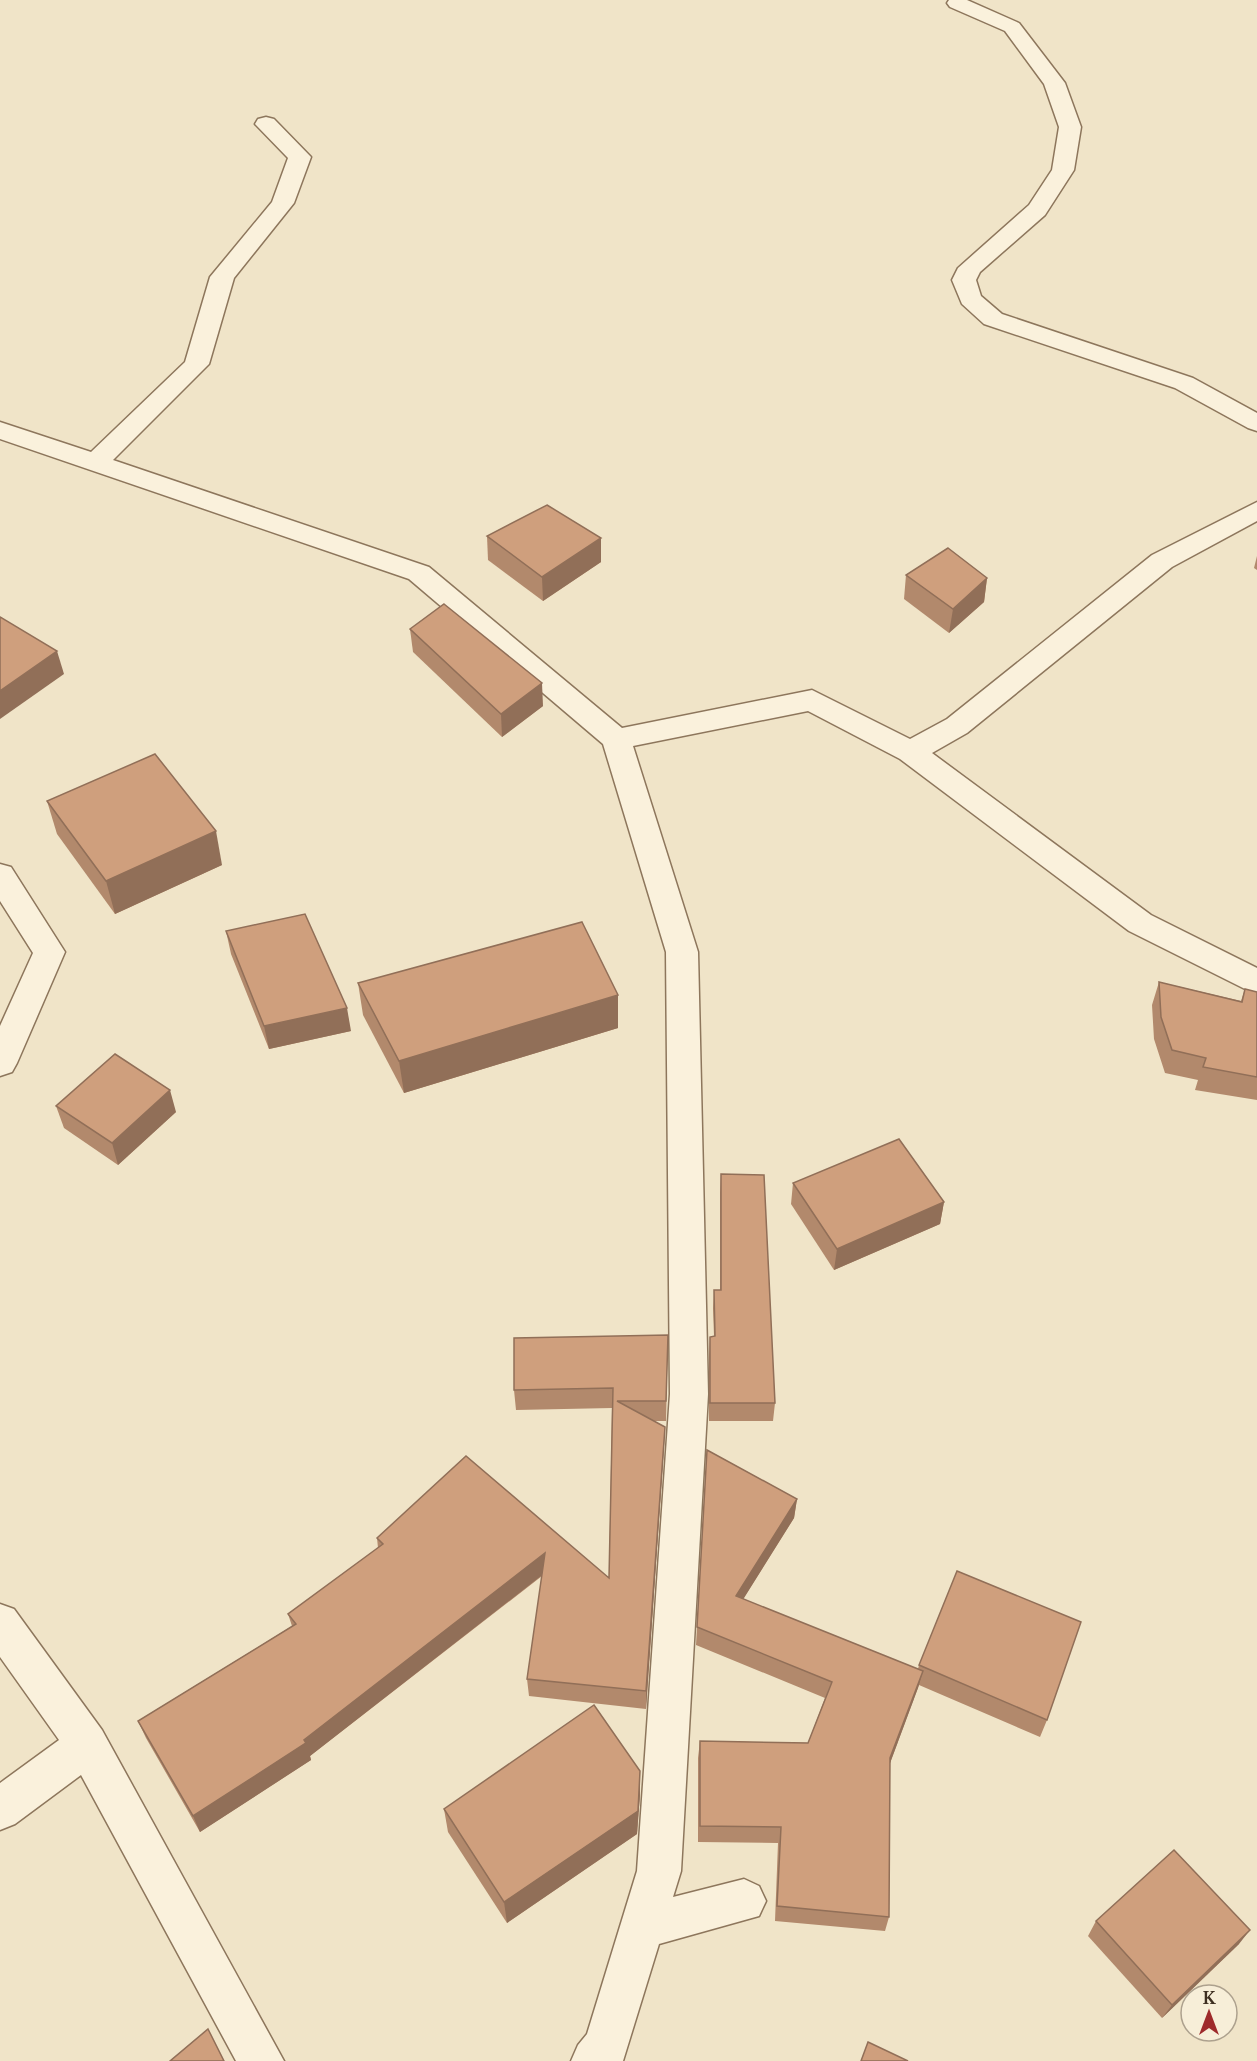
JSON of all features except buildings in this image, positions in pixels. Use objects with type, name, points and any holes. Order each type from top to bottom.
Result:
[{"type":"street","points":[[957,3],[1012,27],[1054,83],[1070,127],[1063,170],[1037,210],[970,268],[964,279],[970,299],[993,319],[1184,382],[1257,423]]},
{"type":"street","points":[[97,461],[197,364],[222,277],[283,203],[300,157],[267,124]]},
{"type":"street","points":[[0,430],[97,461],[419,573],[616,739],[682,952],[689,1394],[659,1871],[606,2047],[594,2061]]},
{"type":"street","points":[[910,752],[957,726],[1162,561],[1257,510]]},
{"type":"street","points":[[616,739],[812,700],[910,752],[1140,923],[1257,983]]},
{"type":"street","points":[[0,875],[49,952],[0,1063]]},
{"type":"street","points":[[0,1623],[87,1745],[261,2061]]},
{"type":"street","points":[[0,1809],[87,1745]]},
{"type":"street","points":[[643,1926],[744,1901]]}]
